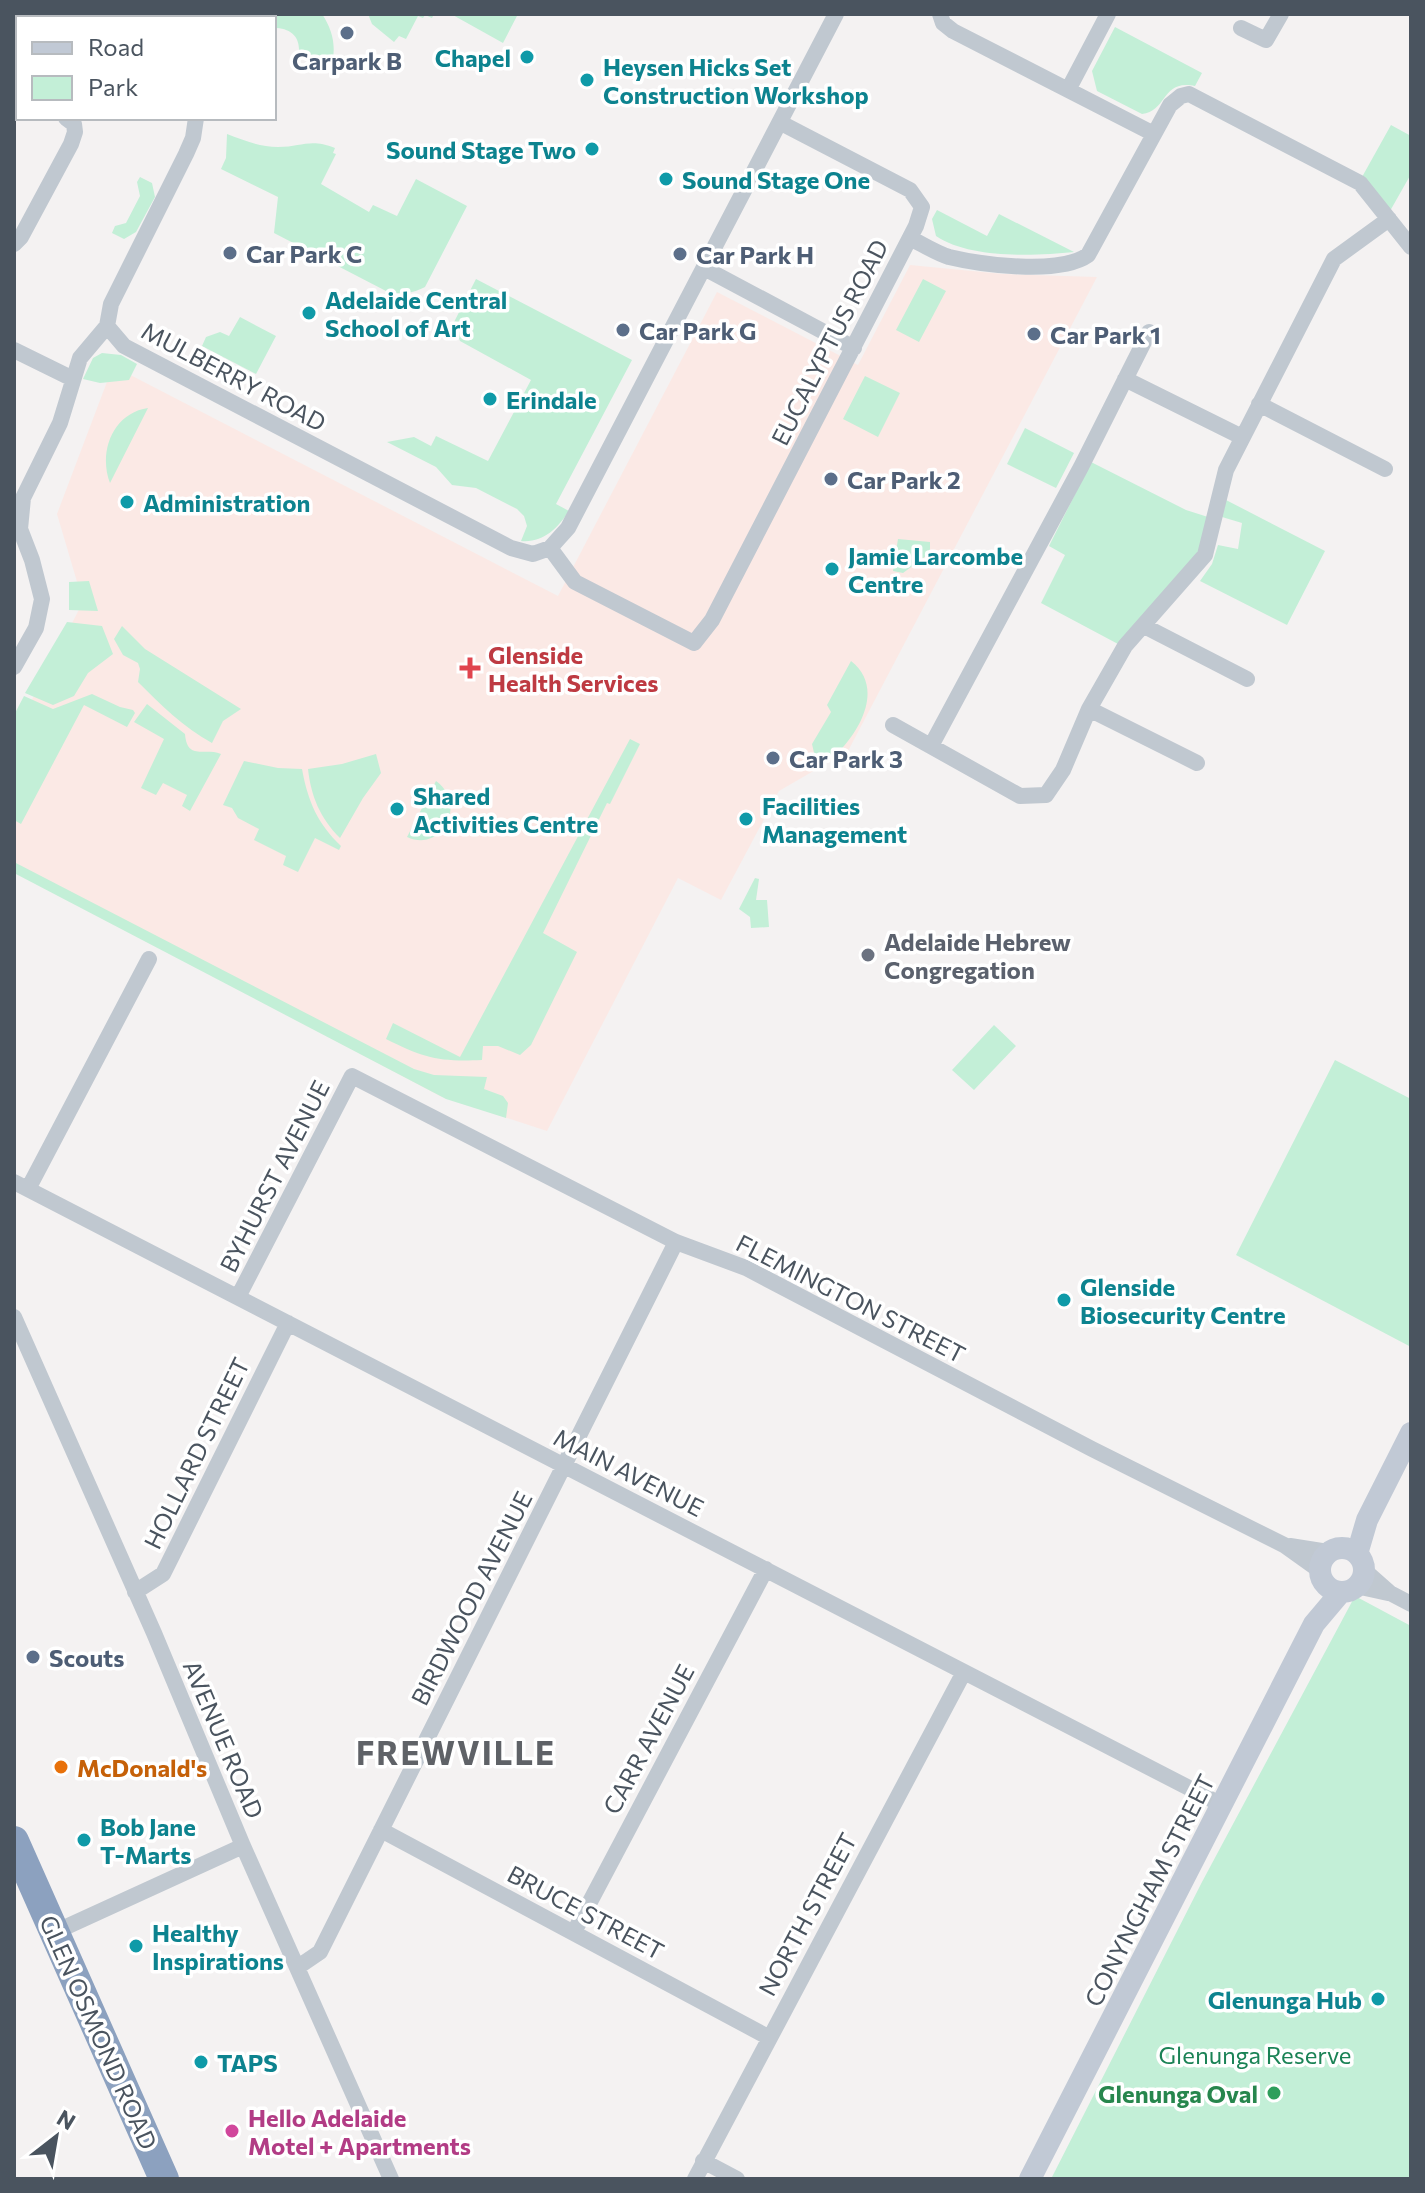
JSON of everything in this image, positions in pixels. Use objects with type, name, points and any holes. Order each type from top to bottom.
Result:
[{"type":"highway","name":"GLEN OSMOND ROAD","points":[[14,1841],[164,2179]]},
{"type":"street","points":[[550,548],[568,528],[836,14]]},
{"type":"street","points":[[940,14],[943,23],[953,31],[1154,134]]},
{"type":"street","points":[[1068,90],[1108,14]]},
{"type":"street","points":[[1241,28],[1266,40],[1281,14]]},
{"type":"street","points":[[910,238],[947,256],[1007,265],[1036,267],[1079,262],[1088,255],[1174,100],[1189,94],[1360,183],[1411,247]]},
{"type":"street","points":[[14,244],[21,237],[71,144],[75,132],[74,124],[69,120]]},
{"type":"street","name":"MULBERRY ROAD","points":[[196,120],[186,154],[111,304],[107,326],[124,346],[511,548],[533,554],[550,548]]},
{"type":"street","name":"EUCALYPTUS ROAD","points":[[550,548],[575,582],[694,643],[712,620],[910,238],[922,207],[910,190],[781,123]]},
{"type":"street","points":[[893,725],[1020,796],[1046,795],[1063,770],[1089,709],[1125,646],[1205,555],[1226,470],[1334,259],[1389,219]]},
{"type":"street","points":[[704,268],[854,348]]},
{"type":"street","points":[[14,667],[36,628],[42,599],[20,529],[20,513],[31,481],[60,423],[80,358],[107,326]]},
{"type":"street","points":[[931,746],[1081,467],[1149,332]]},
{"type":"street","points":[[14,350],[73,379]]},
{"type":"street","points":[[1125,379],[1242,437]]},
{"type":"street","points":[[1259,404],[1385,469]]},
{"type":"street","points":[[1144,626],[1247,679]]},
{"type":"street","points":[[1089,709],[1197,763]]},
{"type":"street","points":[[21,1186],[149,959]]},
{"type":"street","name":"FLEMINGTON STREET","points":[[352,1076],[676,1242],[746,1268],[1092,1449],[1284,1545],[1342,1569],[1411,1604]]},
{"type":"street","name":"BYHURST AVENUE","points":[[238,1297],[352,1076]]},
{"type":"street","name":"MAIN AVENUE","points":[[21,1186],[1222,1805]]},
{"type":"street","name":"BIRDWOOD AVENUE","points":[[298,1967],[320,1952],[676,1242]]},
{"type":"street","name":"AVENUE ROAD","points":[[14,1317],[391,2179]]},
{"type":"street","name":"HOLLARD STREET","points":[[135,1592],[163,1574],[288,1323]]},
{"type":"street","name":"CONYNGHAM STREET","points":[[1030,2179],[1411,1433]]},
{"type":"street","name":"CARR AVENUE","points":[[574,1932],[766,1569]]},
{"type":"street","name":"NORTH STREET","points":[[695,2179],[964,1672]]},
{"type":"street","name":"BRUCE STREET","points":[[381,1830],[768,2037]]},
{"type":"street","points":[[55,1932],[243,1846]]},
{"type":"street","points":[[703,2161],[737,2179]]},
{"type":"shaded area","name":"Glenside Health Services","points":[[910,265],[1003,274],[1097,277],[848,751],[779,791],[721,900],[678,878],[547,1131],[440,1096],[14,870],[14,734],[83,602],[57,514],[113,366],[558,596],[717,292],[858,365]]},
{"type":"green space","points":[[225,14],[322,14],[333,41],[330,70],[299,52],[296,37],[289,31],[276,28],[276,16]]},
{"type":"green space","points":[[368,14],[434,14],[432,18],[418,16],[406,39],[399,36],[394,42],[372,24]]},
{"type":"green space","points":[[451,14],[518,14],[503,43]]},
{"type":"green space","points":[[1115,27],[1202,73],[1195,86],[1176,87],[1150,112],[1142,114],[1097,91],[1092,71]]},
{"type":"green space","points":[[1391,125],[1411,136],[1411,174],[1390,211],[1362,177]]},
{"type":"green space","points":[[227,134],[271,147],[312,143],[335,148],[333,153],[336,154],[321,184],[369,212],[373,205],[397,216],[416,179],[467,206],[425,287],[406,293],[386,291],[274,233],[278,197],[221,169],[226,158]]},
{"type":"green space","points":[[140,177],[152,183],[155,197],[136,232],[124,239],[112,233],[115,226],[126,223],[140,196],[137,182]]},
{"type":"green space","points":[[937,210],[987,236],[999,214],[1074,252],[1022,255],[966,249],[936,236],[932,219]]},
{"type":"green space","points":[[476,279],[632,360],[556,504],[569,511],[560,524],[536,540],[521,541],[527,526],[524,516],[517,509],[476,488],[452,485],[436,467],[387,442],[414,437],[431,446],[436,436],[488,461],[531,380],[460,341],[453,324]]},
{"type":"green space","points":[[923,279],[946,291],[919,342],[896,330]]},
{"type":"green space","points":[[240,317],[276,336],[256,374],[202,346],[206,337],[220,332],[229,336]]},
{"type":"green space","points":[[102,353],[121,355],[137,364],[129,380],[100,383],[83,379],[93,358]]},
{"type":"green space","points":[[865,376],[900,393],[878,437],[843,419]]},
{"type":"green space","points":[[148,408],[110,483],[106,459],[111,436],[126,417]]},
{"type":"green space","points":[[1025,428],[1074,453],[1056,488],[1007,464]]},
{"type":"green space","points":[[1091,462],[1186,510],[1208,517],[1200,554],[1118,644],[1041,603],[1065,555],[1049,546]]},
{"type":"green space","points":[[1226,500],[1325,551],[1287,625],[1200,581],[1212,564],[1218,545],[1238,549],[1242,523],[1222,517]]},
{"type":"green space","points":[[898,539],[930,542],[930,553],[903,573],[893,571]]},
{"type":"green space","points":[[89,581],[98,611],[69,610],[69,582]]},
{"type":"green space","points":[[67,622],[102,626],[113,654],[88,673],[74,696],[53,705],[25,693]]},
{"type":"green space","points":[[122,626],[145,649],[241,709],[223,721],[212,743],[182,723],[138,682],[138,663],[123,655],[114,639]]},
{"type":"green space","points":[[851,661],[866,681],[867,703],[852,736],[835,754],[817,766],[812,744],[831,712],[827,705]]},
{"type":"green space","points":[[92,694],[133,710],[135,713],[127,727],[84,705],[21,824],[14,820],[14,715],[24,696],[53,709]]},
{"type":"green space","points":[[147,704],[185,734],[189,748],[221,754],[190,811],[182,806],[187,795],[163,783],[156,795],[141,788],[164,739],[134,722]]},
{"type":"green space","points":[[630,739],[640,744],[610,804],[607,803],[543,933],[577,952],[531,1045],[520,1055],[498,1046],[483,1046],[482,1060],[454,1060],[422,1055],[386,1039],[393,1023],[460,1057]]},
{"type":"green space","points":[[376,754],[381,773],[340,838],[318,806],[308,769],[342,764]]},
{"type":"green space","points":[[244,761],[302,769],[315,812],[341,846],[339,850],[315,838],[298,872],[283,865],[286,856],[254,840],[259,829],[238,818],[232,808],[223,805]]},
{"type":"green space","points":[[436,781],[450,802],[447,824],[431,838],[420,840],[407,837]]},
{"type":"green space","points":[[14,862],[414,1069],[434,1075],[487,1077],[484,1089],[503,1096],[508,1103],[506,1118],[446,1099],[14,873]]},
{"type":"green space","points":[[755,878],[759,879],[756,900],[767,900],[769,927],[751,928],[750,917],[739,909]]},
{"type":"green space","points":[[994,1025],[1016,1046],[974,1090],[952,1070]]},
{"type":"green space","points":[[1335,1060],[1411,1099],[1411,1347],[1236,1255]]},
{"type":"green space","name":"Glenunga Reserve","points":[[1355,1596],[1411,1626],[1411,2179],[1051,2179],[1202,1882]]},
{"type":"place","name":"Carpark B","points":[[347,33]]},
{"type":"place","name":"Chapel","points":[[527,57]]},
{"type":"place","name":"Heysen Hicks Set Construction Workshop","points":[[587,80]]},
{"type":"place","name":"Sound Stage Two","points":[[592,149]]},
{"type":"place","name":"Sound Stage One","points":[[666,179]]},
{"type":"place","name":"Car Park C","points":[[230,253]]},
{"type":"place","name":"Car Park H","points":[[680,254]]},
{"type":"place","name":"Adelaide Central School of Art","points":[[309,313]]},
{"type":"place","name":"Car Park G","points":[[623,330]]},
{"type":"place","name":"Car Park 1","points":[[1034,334]]},
{"type":"place","name":"Erindale","points":[[490,399]]},
{"type":"place","name":"Car Park 2","points":[[831,479]]},
{"type":"place","name":"Administration","points":[[127,502]]},
{"type":"place","name":"Jamie Larcombe Centre","points":[[832,569]]},
{"type":"place","name":"Glenside Health Services","points":[[470,668]]},
{"type":"place","name":"Car Park 3","points":[[773,758]]},
{"type":"place","name":"Shared Activities Centre","points":[[397,809]]},
{"type":"place","name":"Facilities Management","points":[[746,819]]},
{"type":"place","name":"Adelaide Hebrew Congregation","points":[[868,955]]},
{"type":"place","name":"Glenside Biosecurity Centre","points":[[1064,1300]]},
{"type":"place","name":"Scouts","points":[[33,1657]]},
{"type":"place","name":"McDonald's","points":[[61,1767]]},
{"type":"place","name":"Bob Jane T-Marts","points":[[84,1840]]},
{"type":"place","name":"Healthy Inspirations","points":[[136,1946]]},
{"type":"place","name":"Glenunga Hub","points":[[1378,1999]]},
{"type":"place","name":"TAPS","points":[[201,2062]]},
{"type":"place","name":"Glenunga Oval","points":[[1274,2093]]},
{"type":"place","name":"Hello Adelaide Motel + Apartments","points":[[232,2131]]},
{"type":"district","name":"FREWVILLE","points":[[456,1752]]}]
